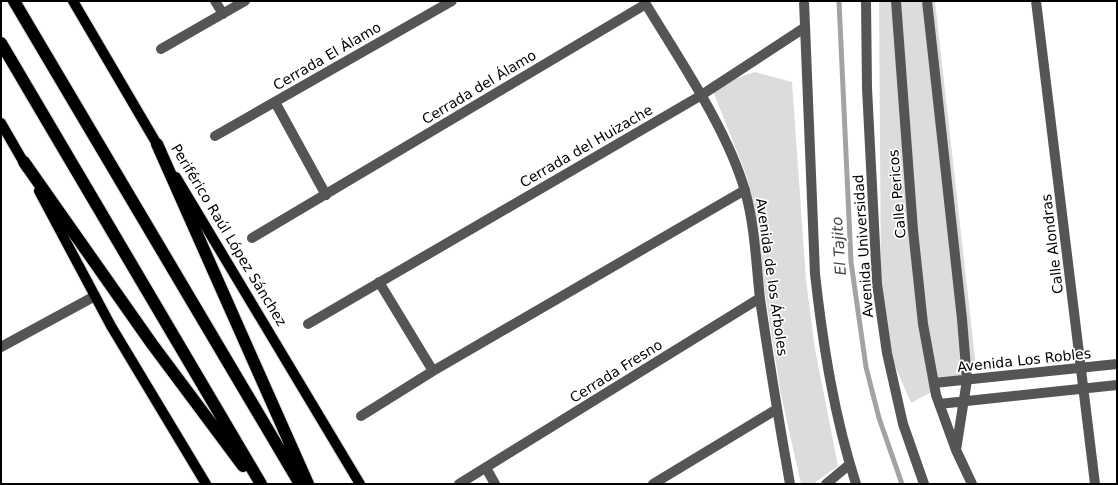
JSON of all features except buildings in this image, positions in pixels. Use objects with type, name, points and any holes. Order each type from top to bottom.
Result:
[{"type":"highway","points":[[14,1],[300,484]]},
{"type":"highway","points":[[1,43],[261,484]]},
{"type":"highway","points":[[157,144],[308,484]]},
{"type":"highway","points":[[24,162],[152,344],[256,484]]},
{"type":"main road","name":"Periférico Raúl López Sánchez","points":[[73,1],[360,484]]},
{"type":"main road","points":[[1,123],[24,162],[95,296],[206,484]]},
{"type":"street","points":[[215,1],[223,14]]},
{"type":"street","points":[[161,49],[245,1]]},
{"type":"street","name":"Cerrada El Álamo","points":[[215,136],[452,1]]},
{"type":"street","points":[[804,1],[815,274],[831,386],[856,484]]},
{"type":"street","name":"Avenida Universidad","points":[[866,1],[867,88],[877,284],[890,367],[903,424],[924,484]]},
{"type":"street","name":"Calle Pericos","points":[[896,1],[913,230],[923,324],[934,383],[940,404],[956,450],[972,484]]},
{"type":"street","points":[[927,1],[961,311],[967,380],[956,450]]},
{"type":"street","name":"Calle Alondras","points":[[1036,1],[1095,484]]},
{"type":"street","name":"Avenida de los Árboles","points":[[645,2],[700,96],[728,148],[745,190],[752,225],[760,298],[790,484]]},
{"type":"street","name":"Cerrada del Álamo","points":[[252,238],[326,195],[645,2]]},
{"type":"street","name":"Cerrada del Huizache","points":[[308,324],[700,96],[804,28]]},
{"type":"street","points":[[275,102],[326,195]]},
{"type":"street","points":[[361,416],[433,371],[745,190]]},
{"type":"street","points":[[378,282],[433,371]]},
{"type":"street","points":[[1,347],[95,296]]},
{"type":"street","name":"Cerrada Fresno","points":[[459,484],[760,298]]},
{"type":"street","name":"Avenida Los Robles","points":[[934,383],[1117,364]]},
{"type":"street","points":[[940,404],[1117,385]]},
{"type":"street","points":[[653,484],[777,409]]},
{"type":"street","points":[[826,484],[850,464]]},
{"type":"street","points":[[486,468],[495,484]]},
{"type":"shaded area","points":[[879,1],[935,1],[976,367],[911,403],[892,359],[881,286]]},
{"type":"shaded area","points":[[755,72],[792,82],[806,280],[815,349],[838,466],[813,484],[801,484],[781,395],[747,177],[713,91],[728,81]]},
{"type":"waterway","name":"El Tajito","points":[[839,1],[851,262],[866,367],[879,418],[902,484]]}]
